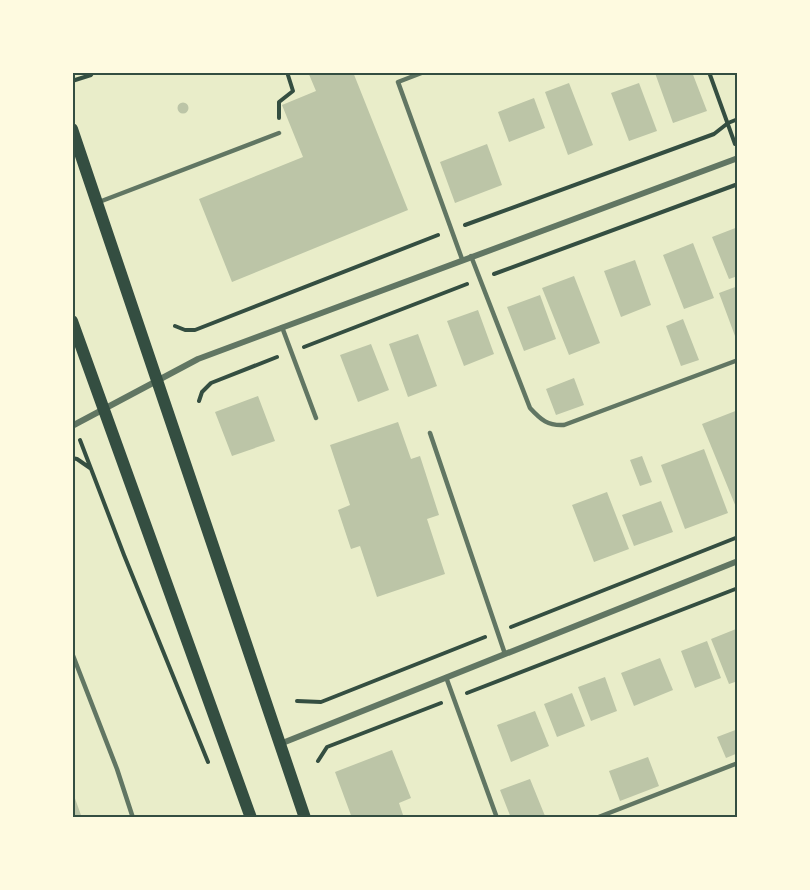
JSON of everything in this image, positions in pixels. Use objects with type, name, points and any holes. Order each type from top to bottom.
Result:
[{"type":"main road","points":[[72,129],[305,818]]},
{"type":"main road","points":[[72,321],[251,818]]},
{"type":"street","points":[[73,425],[198,359],[738,158]]},
{"type":"street","points":[[280,744],[738,561]]},
{"type":"lane","points":[[421,72],[398,82],[462,259]]},
{"type":"lane","points":[[97,203],[279,133]]},
{"type":"lane","points":[[471,256],[530,408],[540,420],[552,426],[564,425],[738,360]]},
{"type":"lane","points":[[282,327],[316,418]]},
{"type":"lane","points":[[430,433],[505,654]]},
{"type":"lane","points":[[72,653],[117,769],[133,818]]},
{"type":"lane","points":[[446,677],[497,818]]},
{"type":"lane","points":[[596,818],[738,763]]},
{"type":"path","points":[[72,81],[91,75],[93,72]]},
{"type":"path","points":[[279,133],[279,102],[293,91],[287,72]]},
{"type":"path","points":[[709,72],[738,153]]},
{"type":"path","points":[[73,425],[208,764]]},
{"type":"path","points":[[72,458],[91,468]]},
{"type":"path","points":[[297,701],[321,702],[738,537]]},
{"type":"path","points":[[318,761],[327,747],[738,588]]},
{"type":"building","points":[[308,72],[353,72],[408,210],[232,282],[199,199],[303,157],[282,105],[316,91]]},
{"type":"building","points":[[692,72],[707,111],[673,123],[655,73]]},
{"type":"building","points":[[569,83],[593,145],[568,155],[545,92]]},
{"type":"building","points":[[639,83],[657,131],[629,141],[611,93]]},
{"type":"building","points":[[534,98],[545,128],[509,142],[498,112]]},
{"type":"building","points":[[183,103],[187,104],[187,112],[183,113],[179,112],[178,108],[179,104]]},
{"type":"building","points":[[487,144],[502,185],[455,203],[440,162]]},
{"type":"building","points":[[738,227],[738,276],[729,279],[712,237]]},
{"type":"building","points":[[693,243],[714,298],[684,309],[663,255]]},
{"type":"building","points":[[635,260],[651,305],[621,317],[604,271]]},
{"type":"building","points":[[574,276],[600,343],[569,355],[542,288]]},
{"type":"building","points":[[738,286],[738,344],[719,293]]},
{"type":"building","points":[[540,295],[556,339],[524,351],[507,307]]},
{"type":"building","points":[[478,310],[494,354],[464,366],[447,321]]},
{"type":"building","points":[[683,319],[699,360],[681,366],[666,326]]},
{"type":"building","points":[[418,334],[437,386],[408,397],[389,344]]},
{"type":"building","points":[[371,344],[389,390],[358,402],[340,355]]},
{"type":"building","points":[[574,378],[584,405],[556,415],[546,389]]},
{"type":"building","points":[[258,396],[275,441],[232,456],[215,412]]},
{"type":"building","points":[[738,410],[738,512],[702,424]]},
{"type":"building","points":[[398,422],[411,459],[420,456],[439,515],[427,519],[445,574],[377,597],[360,546],[351,549],[338,510],[350,505],[330,445]]},
{"type":"building","points":[[704,449],[728,513],[685,529],[661,465]]},
{"type":"building","points":[[642,456],[652,482],[640,486],[630,460]]},
{"type":"building","points":[[607,492],[629,549],[594,562],[572,505]]},
{"type":"building","points":[[661,501],[673,532],[634,546],[622,515]]},
{"type":"building","points":[[736,629],[738,634],[738,681],[729,684],[711,639]]},
{"type":"building","points":[[707,641],[721,678],[695,688],[681,651]]},
{"type":"building","points":[[660,658],[673,690],[634,706],[621,673]]},
{"type":"building","points":[[605,677],[617,711],[591,721],[578,687]]},
{"type":"building","points":[[572,693],[585,726],[557,737],[544,704]]},
{"type":"building","points":[[535,711],[549,746],[511,762],[497,725]]},
{"type":"building","points":[[738,729],[738,753],[726,758],[717,737]]},
{"type":"building","points":[[392,750],[411,798],[399,803],[404,818],[352,818],[335,772]]},
{"type":"building","points":[[648,757],[659,786],[620,801],[609,771]]},
{"type":"building","points":[[530,779],[545,816],[511,818],[500,790]]},
{"type":"building","points":[[72,790],[82,818],[72,818]]}]
